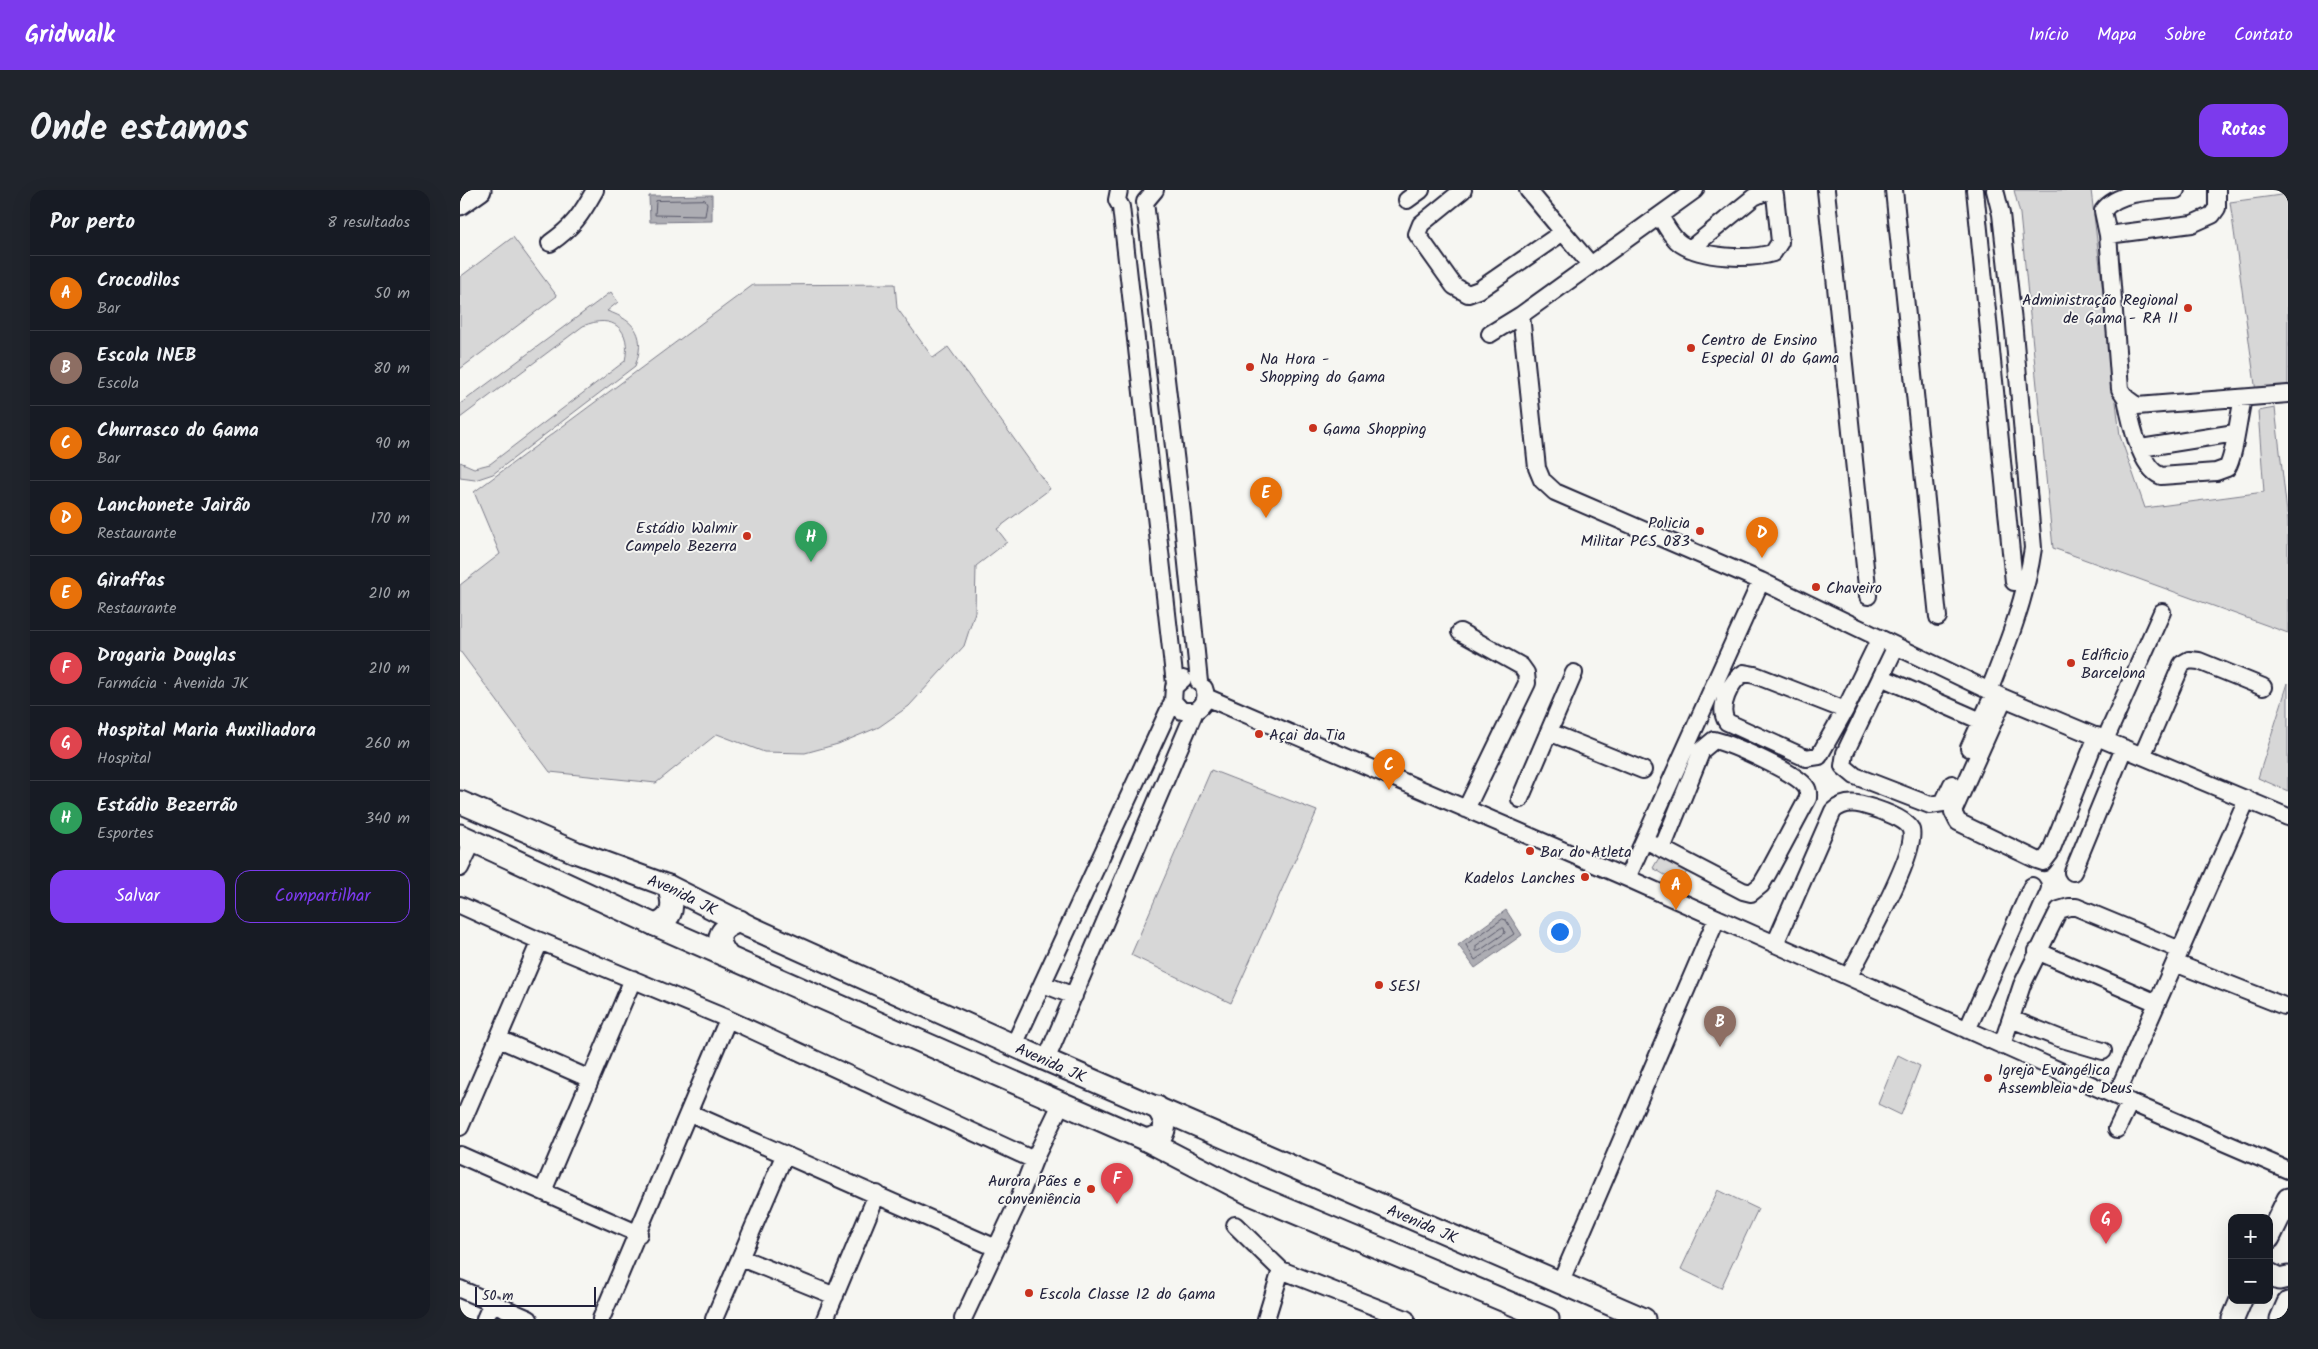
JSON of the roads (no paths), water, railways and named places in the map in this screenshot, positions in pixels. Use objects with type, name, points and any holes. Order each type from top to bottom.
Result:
[{"type":"main road","points":[[460,204],[480,190]]},
{"type":"main road","name":"Avenida JK","points":[[460,802],[575,852],[668,886],[861,977],[1046,1060],[1644,1319]]},
{"type":"main road","points":[[467,838],[655,925],[1146,1140],[1248,1193],[1548,1319]]},
{"type":"main road","points":[[655,925],[664,922],[671,913],[672,904],[668,886]]},
{"type":"main road","points":[[727,955],[721,947],[721,933],[726,926],[740,921]]},
{"type":"main road","points":[[1146,1140],[1162,1135],[1164,1118],[1157,1107]]},
{"type":"main road","points":[[2273,1230],[2288,1199]]},
{"type":"main road","points":[[2273,1276],[2279,1279],[2288,1277]]},
{"type":"main road","points":[[2281,1319],[2288,1303]]},
{"type":"main road","points":[[2233,1319],[2239,1304]]},
{"type":"street","points":[[550,243],[570,229],[581,216],[595,190]]},
{"type":"street","points":[[1407,200],[1421,190]]},
{"type":"street","points":[[1463,190],[1421,224],[1417,234],[1454,286],[1462,292],[1468,294],[1479,290],[1563,232]]},
{"type":"street","points":[[1528,190],[1590,264]]},
{"type":"street","points":[[1490,334],[1521,315],[1695,190]]},
{"type":"street","points":[[1826,190],[1868,596]]},
{"type":"street","points":[[1894,190],[1938,617]]},
{"type":"street","points":[[1975,190],[2014,582]]},
{"type":"street","points":[[1995,190],[2001,214],[2014,332],[2033,548],[2028,580],[1996,694],[1952,812],[1958,822],[2043,862],[2050,853],[2101,738],[2162,612]]},
{"type":"street","points":[[2176,190],[2120,198],[2110,203],[2104,211],[2108,235],[2120,389],[2126,398],[2137,406],[2288,394]]},
{"type":"street","points":[[2108,235],[2198,222],[2212,215],[2217,208],[2217,190]]},
{"type":"street","points":[[1660,216],[1674,237],[1690,249],[1708,254],[1741,257],[1773,253],[1780,242],[1775,195],[1772,191],[1754,197],[1690,249]]},
{"type":"street","points":[[1118,195],[1134,210],[1147,194]]},
{"type":"street","points":[[1046,1060],[1194,711],[1204,703],[1147,194]]},
{"type":"street","points":[[1014,1045],[1173,701],[1172,694],[1175,684],[1118,195]]},
{"type":"street","points":[[1521,315],[1537,468],[1542,480],[1556,492],[1761,581],[1996,694],[2124,748],[2143,754],[2288,817]]},
{"type":"street","points":[[2126,398],[2132,426],[2141,448],[2154,473],[2161,476],[2216,472],[2227,468],[2232,460],[2235,433],[2243,399]]},
{"type":"street","points":[[2141,448],[2235,433]]},
{"type":"street","points":[[1628,878],[1761,581]]},
{"type":"street","points":[[1460,632],[1521,666],[1526,673],[1527,683],[1466,809]]},
{"type":"street","points":[[1845,710],[1755,675],[1744,673],[1735,680],[1722,713],[1727,722],[1734,726],[1811,759],[1819,756],[1827,745],[1845,710],[1880,638]]},
{"type":"street","points":[[1896,646],[1843,761],[1846,770],[1855,776],[1930,805],[1939,805],[1945,799],[1996,694]]},
{"type":"street","points":[[2143,754],[2182,664],[2189,660],[2199,661],[2263,687]]},
{"type":"street","points":[[1520,798],[1574,673]]},
{"type":"street","points":[[1881,677],[1981,722]]},
{"type":"street","points":[[1175,684],[1187,678],[1203,690],[1466,809],[1628,878],[2002,1046],[2288,1170]]},
{"type":"street","points":[[1173,701],[1182,711],[1194,711]]},
{"type":"street","points":[[1549,732],[1643,770]]},
{"type":"street","points":[[1645,840],[1662,849],[1743,890],[1751,892],[1756,890],[1808,798],[1808,791],[1799,779],[1771,764],[1714,740],[1702,750],[1662,849]]},
{"type":"street","points":[[2073,872],[2124,748]]},
{"type":"street","points":[[2117,1129],[2123,1099],[2157,1003],[2247,799]]},
{"type":"street","points":[[1775,944],[1833,811],[1839,806],[1851,802],[1878,810],[1907,824],[1911,829],[1912,843],[1886,906],[1849,976]]},
{"type":"street","points":[[460,868],[467,838]]},
{"type":"street","points":[[1967,1030],[2032,886]]},
{"type":"street","points":[[460,905],[540,941],[728,1019],[1034,1160]]},
{"type":"street","points":[[2002,1046],[2022,985],[2037,951],[2056,914],[2069,907],[2076,907],[2177,957],[2284,1006]]},
{"type":"street","points":[[1560,1283],[1717,918]]},
{"type":"street","points":[[460,1127],[540,941]]},
{"type":"street","points":[[2037,951],[2157,1003]]},
{"type":"street","points":[[543,1191],[633,979]]},
{"type":"street","points":[[1043,984],[1074,996]]},
{"type":"street","points":[[602,1319],[690,1114],[728,1019]]},
{"type":"street","points":[[2011,1019],[2102,1052]]},
{"type":"street","points":[[499,1039],[590,1079]]},
{"type":"street","points":[[963,1319],[994,1247],[1016,1206],[1034,1160],[1062,1104]]},
{"type":"street","points":[[690,1114],[784,1156],[877,1194],[994,1247]]},
{"type":"street","points":[[460,1155],[639,1234]]},
{"type":"street","points":[[714,1319],[784,1156]]},
{"type":"street","points":[[825,1319],[877,1194]]},
{"type":"street","points":[[1235,1224],[1281,1270],[1406,1319]]},
{"type":"street","points":[[741,1258],[835,1296]]},
{"type":"street","points":[[1266,1319],[1281,1270]]},
{"type":"street","points":[[460,1288],[529,1319]]},
{"type":"street","points":[[485,1319],[492,1303]]},
{"type":"water","points":[[712,195],[712,221],[650,222],[649,196]]},
{"type":"water","points":[[1506,910],[1522,935],[1475,968],[1458,945]]},
{"type":"place","name":"Administração Regional de Gama - RA II","points":[[2188,308]]},
{"type":"place","name":"Centro de Ensino Especial 01 do Gama","points":[[1691,348]]},
{"type":"place","name":"Na Hora - Shopping do Gama","points":[[1250,367]]},
{"type":"place","name":"Gama Shopping","points":[[1313,428]]},
{"type":"place","name":"Giraffas","points":[[1266,518]]},
{"type":"place","name":"Policia Militar PCS 083","points":[[1700,531]]},
{"type":"place","name":"Estádio Walmir Campelo Bezerra","points":[[747,536]]},
{"type":"place","name":"Lanchonete Jairão","points":[[1762,558]]},
{"type":"place","name":"Estádio Bezerrão","points":[[811,562]]},
{"type":"place","name":"Chaveiro","points":[[1816,587]]},
{"type":"place","name":"Edíficio Barcelona","points":[[2071,663]]},
{"type":"place","name":"Açai da Tia","points":[[1259,734]]},
{"type":"place","name":"Churrasco do Gama","points":[[1389,790]]},
{"type":"place","name":"Bar do Atleta","points":[[1530,851]]},
{"type":"place","name":"Kadelos Lanches","points":[[1585,877]]},
{"type":"place","name":"Crocodilos","points":[[1676,910]]},
{"type":"place","name":"SESI","points":[[1379,985]]},
{"type":"place","name":"Escola INEB","points":[[1720,1047]]},
{"type":"place","name":"Igreja Evangélica Assembleia de Deus","points":[[1988,1078]]},
{"type":"place","name":"Aurora Pães e conveniência","points":[[1091,1189]]},
{"type":"place","name":"Drogaria Douglas","points":[[1117,1204]]},
{"type":"place","name":"Hospital Maria Auxiliadora","points":[[2106,1244]]},
{"type":"place","name":"Escola Classe 12 do Gama","points":[[1029,1293]]}]
